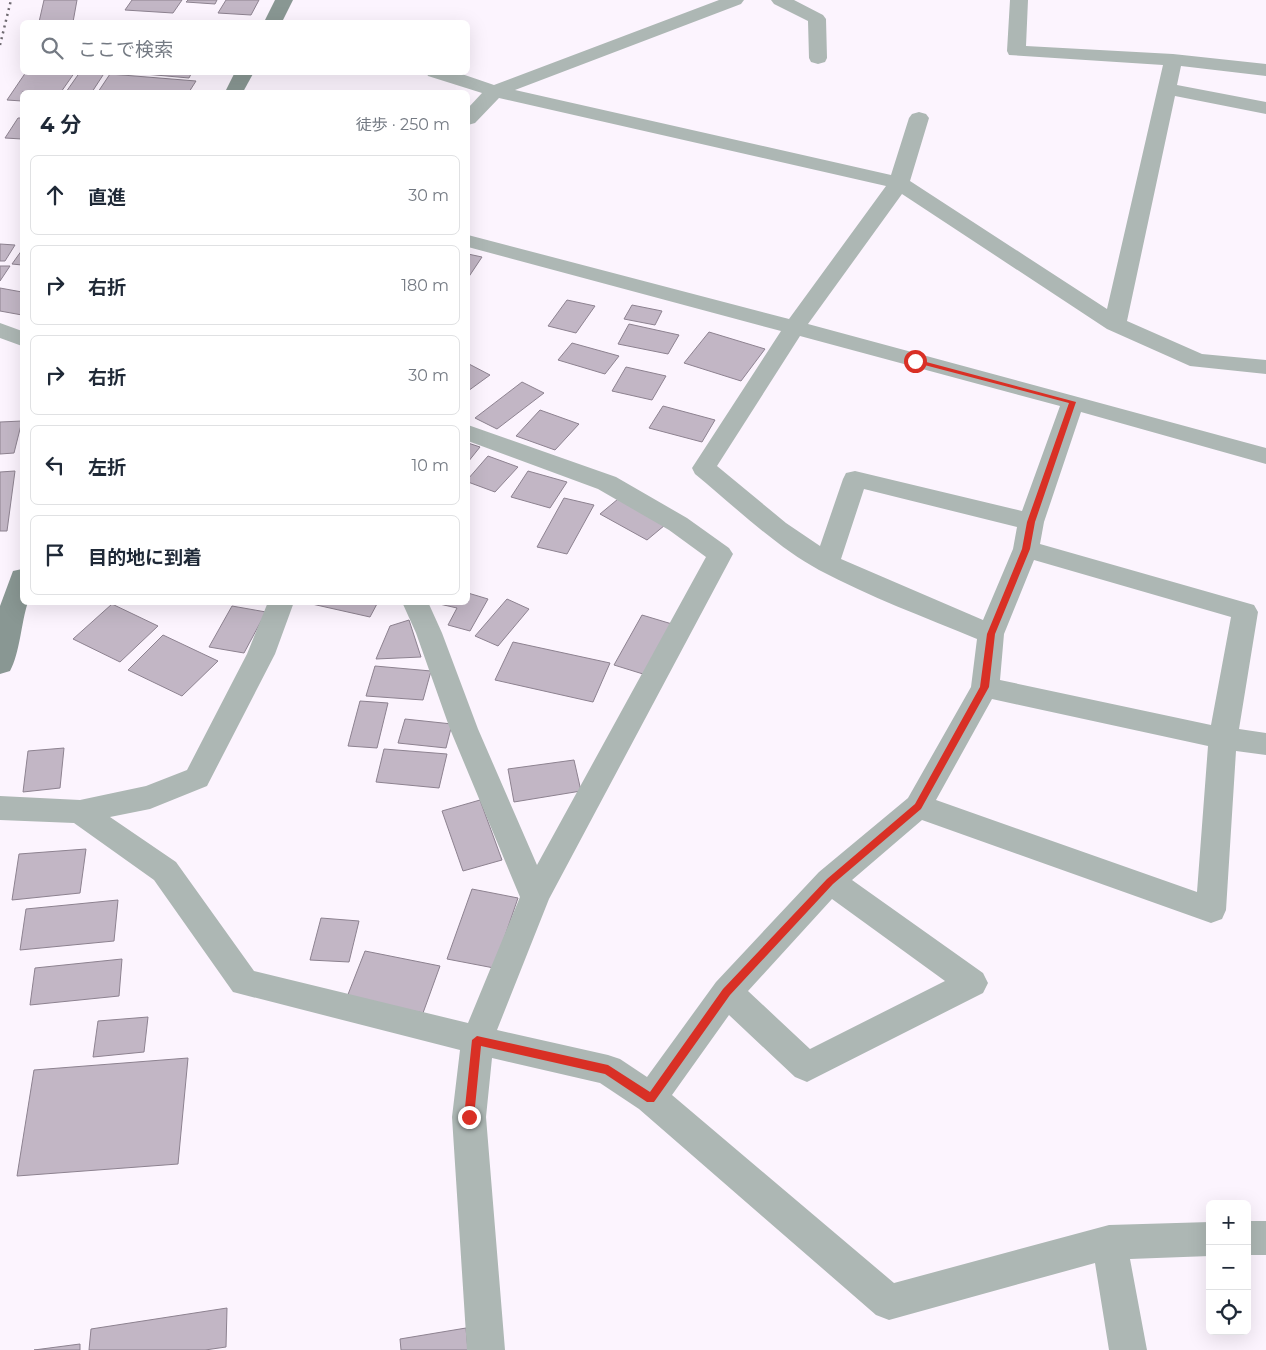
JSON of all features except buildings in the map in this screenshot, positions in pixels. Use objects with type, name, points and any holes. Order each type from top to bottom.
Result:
[{"type":"street","points":[[273,20],[284,0]]},
{"type":"street","points":[[470,117],[496,91],[735,0]]},
{"type":"street","points":[[780,0],[817,19],[818,58]]},
{"type":"street","points":[[1019,0],[1016,51],[1173,60],[1266,70]]},
{"type":"street","points":[[1115,324],[1173,60]]},
{"type":"street","points":[[235,90],[243,75]]},
{"type":"street","points":[[445,75],[496,91],[899,183],[1115,324],[1198,361],[1266,367]]},
{"type":"street","points":[[1166,89],[1266,108]]},
{"type":"street","points":[[919,118],[899,183],[794,328],[704,468],[777,529],[827,563],[897,595],[991,634]]},
{"type":"street","points":[[470,242],[1073,402],[1266,456]]},
{"type":"street","points":[[0,330],[20,338]]},
{"type":"street","points":[[651,1098],[727,992],[830,881],[918,806],[984,687],[991,634],[1028,535],[1073,402]]},
{"type":"street","points":[[470,434],[607,482],[678,524],[720,554],[535,897],[477,1040],[469,1117],[486,1350]]},
{"type":"street","points":[[827,563],[855,479],[1028,535],[1245,612],[1223,738],[1210,910],[918,806]]},
{"type":"street","points":[[0,664],[8,623],[20,584]]},
{"type":"street","points":[[0,808],[80,812],[150,797],[198,778],[261,654],[280,605]]},
{"type":"street","points":[[416,605],[464,730],[535,897]]},
{"type":"street","points":[[984,687],[1223,738],[1266,744]]},
{"type":"street","points":[[80,812],[165,871],[244,982],[477,1040],[608,1070],[651,1098],[890,1302],[1108,1242],[1206,1239]]},
{"type":"street","points":[[727,992],[807,1067],[972,984],[830,881]]},
{"type":"street","points":[[1251,1238],[1266,1238]]},
{"type":"street","points":[[1108,1242],[1128,1350]]},
{"type":"railway","points":[[0,45],[11,0]]},
{"type":"route","points":[[469,1117],[477,1040],[608,1070],[651,1098],[727,992],[830,881],[918,806],[984,687],[991,634],[1026,549],[1031,522],[1073,402],[915,361]]}]
